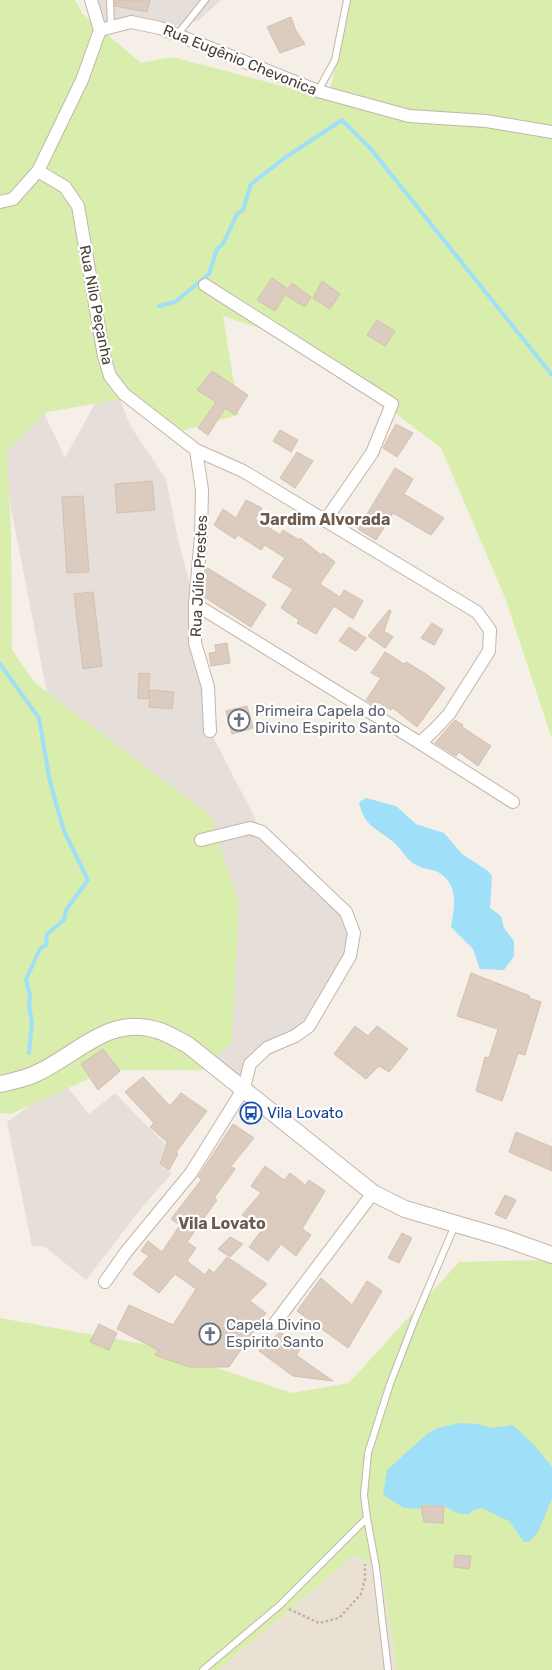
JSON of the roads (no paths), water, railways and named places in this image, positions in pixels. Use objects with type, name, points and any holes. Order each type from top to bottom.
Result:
[{"type":"street","points":[[0,202],[12,199],[38,171],[82,80],[105,28],[91,0]]},
{"type":"street","name":"Rua Eugênio Chevonica","points":[[105,28],[131,22],[160,28],[318,91],[409,116],[486,121],[552,132]]},
{"type":"street","name":"Rua Nilo Peçanha","points":[[38,171],[65,187],[78,206],[104,356],[110,376],[124,394],[196,450],[243,471],[477,612],[490,630],[488,651],[449,714],[420,743]]},
{"type":"street","points":[[206,285],[392,404],[372,453],[325,521]]},
{"type":"street","name":"Rua Júlio Prestes","points":[[196,450],[202,490],[201,536],[195,604],[196,643],[208,687],[210,731]]},
{"type":"street","points":[[195,604],[513,802]]},
{"type":"street","points":[[105,1282],[126,1252],[192,1173],[244,1088],[250,1064],[267,1048],[295,1036],[309,1026],[350,956],[354,933],[346,912],[262,832],[250,828],[202,840]]},
{"type":"street","points":[[0,1084],[37,1074],[94,1038],[120,1028],[140,1026],[158,1030],[188,1045],[374,1193],[405,1209],[504,1238],[552,1255]]},
{"type":"street","points":[[275,1323],[374,1193]]},
{"type":"lane","points":[[105,28],[110,0]]},
{"type":"lane","points":[[177,35],[205,0]]},
{"type":"lane","points":[[318,91],[335,60],[347,0]]},
{"type":"lane","points":[[388,1670],[376,1567],[364,1495],[368,1453],[390,1384],[456,1224]]},
{"type":"lane","points":[[203,1670],[280,1605],[367,1518]]},
{"type":"water","points":[[366,798],[396,806],[416,824],[444,833],[462,854],[488,871],[492,876],[490,908],[501,916],[504,928],[514,941],[514,956],[504,970],[480,969],[473,949],[451,927],[454,897],[450,883],[438,872],[412,863],[395,844],[367,821],[359,802]]},
{"type":"water","points":[[460,1423],[477,1424],[491,1428],[513,1425],[535,1446],[552,1467],[552,1499],[538,1532],[529,1542],[524,1542],[509,1521],[482,1508],[474,1510],[469,1514],[464,1514],[457,1513],[444,1506],[421,1505],[420,1509],[404,1508],[383,1495],[387,1470],[428,1433],[438,1428]]},
{"type":"waterway","points":[[159,306],[175,302],[209,274],[217,249],[223,244],[237,214],[243,210],[251,184],[286,157],[342,120],[370,148],[552,375]]},
{"type":"waterway","points":[[0,664],[39,718],[50,782],[64,831],[88,880],[66,910],[64,920],[47,934],[46,945],[40,949],[26,979],[30,996],[29,1006],[32,1022],[29,1053]]},
{"type":"place","name":"Primeira Capela do Divino Espirito Santo","points":[[239,720]]},
{"type":"place","name":"Vila Lovato","points":[[251,1113]]},
{"type":"place","name":"Capela Divino Espirito Santo","points":[[210,1334]]},
{"type":"district","name":"Jardim Alvorada","points":[[325,519]]},
{"type":"district","name":"Vila Lovato","points":[[222,1223]]}]
